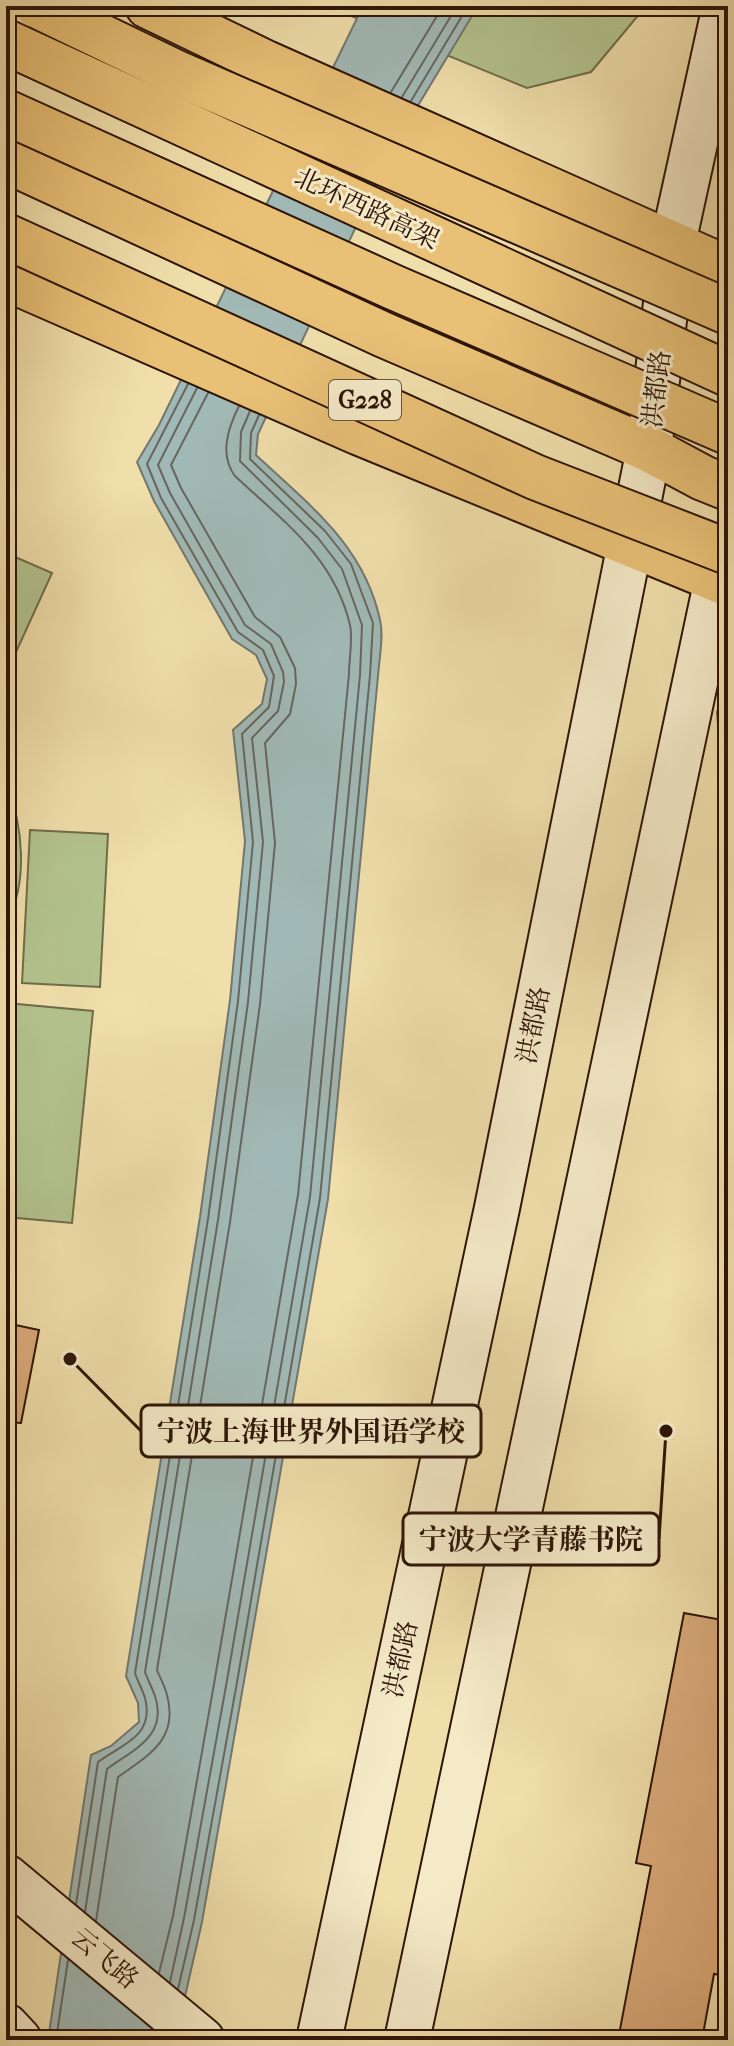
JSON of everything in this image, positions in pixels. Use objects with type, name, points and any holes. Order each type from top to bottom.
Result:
[{"type":"main road","points":[[38,6],[179,74],[728,312]]},
{"type":"main road","points":[[148,6],[266,63],[728,269]]},
{"type":"main road","name":"洪都路","points":[[319,2040],[497,1208],[649,449],[673,243],[725,6]]},
{"type":"main road","name":"北环西路高架","points":[[6,42],[728,374]]},
{"type":"main road","points":[[6,112],[393,287],[728,432]]},
{"type":"main road","points":[[6,160],[384,335],[649,449],[728,488]]},
{"type":"main road","name":"G228","points":[[6,236],[725,566]]},
{"type":"main road","points":[[6,278],[360,433],[630,543],[725,566],[407,2040]]},
{"type":"main road","name":"云飞路","points":[[6,1877],[202,2040]]},
{"type":"main road","points":[[6,2026],[19,2040]]},
{"type":"green space","points":[[327,6],[646,6],[591,72],[527,88]]},
{"type":"green space","points":[[6,553],[52,573],[6,674]]},
{"type":"green space","points":[[728,685],[728,806],[724,805],[717,712]]},
{"type":"green space","points":[[6,782],[20,835],[21,872],[6,924]]},
{"type":"green space","points":[[30,830],[108,834],[100,987],[22,983]]},
{"type":"green space","points":[[6,1003],[93,1011],[72,1223],[6,1217]]},
{"type":"water","points":[[363,6],[478,6],[396,142],[258,434],[256,455],[314,509],[348,548],[372,593],[381,627],[328,1199],[202,1922],[175,2040],[48,2040],[91,1755],[111,1746],[139,1722],[138,1703],[126,1676],[200,1217],[230,1000],[245,841],[233,730],[262,704],[267,679],[256,655],[232,639],[154,501],[137,462],[159,425]]},
{"type":"building","points":[[6,1323],[39,1330],[21,1423],[6,1422]]},
{"type":"building","points":[[684,1613],[728,1621],[728,1976],[714,1974],[702,2040],[618,2040],[651,1866],[636,1863]]},
{"type":"railway","points":[[6,7],[728,326]]},
{"type":"railway","points":[[6,63],[728,384]]},
{"type":"place","name":"宁波上海世界外国语学校","points":[[70,1359]]},
{"type":"place","name":"宁波大学青藤书院","points":[[666,1431]]}]
